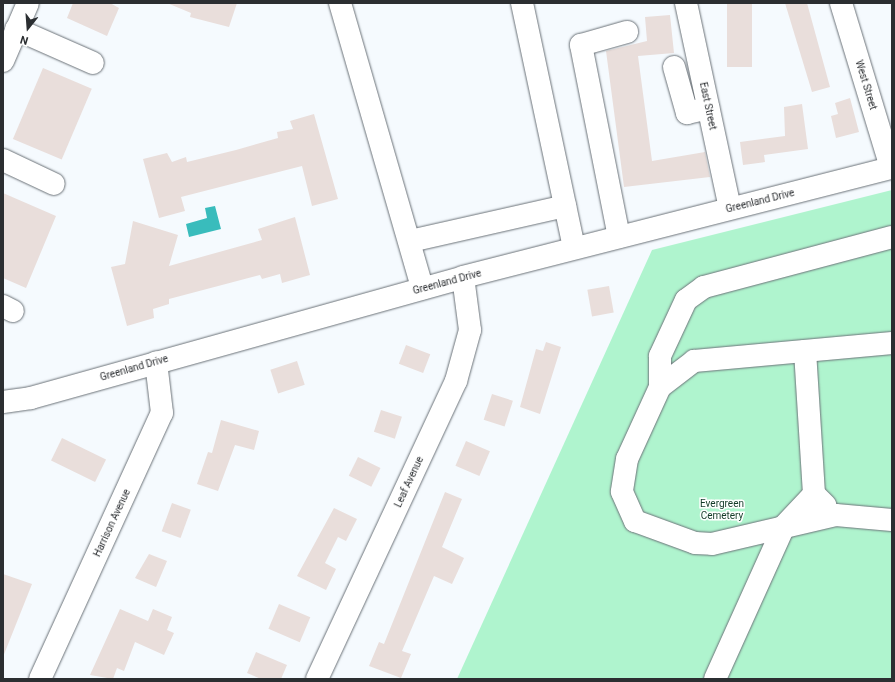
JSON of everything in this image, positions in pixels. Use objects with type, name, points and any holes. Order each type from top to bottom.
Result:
[{"type":"street","points":[[3,61],[28,3]]},
{"type":"street","points":[[340,3],[410,241],[422,288]]},
{"type":"street","points":[[522,3],[574,248]]},
{"type":"street","name":"East Street","points":[[686,3],[730,208]]},
{"type":"street","name":"West Street","points":[[841,3],[892,168]]},
{"type":"street","points":[[16,30],[93,63]]},
{"type":"street","points":[[619,237],[581,45],[627,32]]},
{"type":"street","points":[[674,67],[687,113],[708,108]]},
{"type":"street","points":[[3,160],[54,184]]},
{"type":"street","name":"Greenland Drive","points":[[3,402],[156,362],[463,277],[892,168]]},
{"type":"street","points":[[410,241],[565,206]]},
{"type":"street","points":[[892,237],[704,287],[686,300],[675,327],[660,356],[660,387],[627,459],[622,492],[635,521],[695,543],[712,544],[836,515],[892,520]]},
{"type":"street","name":"Leaf Avenue","points":[[317,679],[456,381],[470,330],[463,277]]},
{"type":"street","points":[[675,327],[694,361]]},
{"type":"street","points":[[660,387],[694,361],[892,343]]},
{"type":"street","points":[[805,350],[814,494],[836,515]]},
{"type":"street","name":"Harrison Avenue","points":[[40,679],[162,413],[156,362]]},
{"type":"street","points":[[715,679],[784,526],[814,494]]},
{"type":"green space","name":"Evergreen Cemetery","points":[[892,190],[892,679],[457,679],[652,250]]},
{"type":"water","points":[[215,206],[221,229],[189,237],[186,224],[207,218],[205,208]]},
{"type":"building","points":[[73,3],[110,3],[119,8],[107,36],[67,18]]},
{"type":"building","points":[[167,3],[237,3],[229,27],[190,17],[191,13]]},
{"type":"building","points":[[727,3],[752,3],[752,67],[727,67]]},
{"type":"building","points":[[785,3],[807,3],[830,87],[812,92]]},
{"type":"building","points":[[670,15],[674,53],[638,56],[652,161],[705,152],[710,177],[624,187],[606,51],[647,41],[645,17]]},
{"type":"building","points":[[43,68],[92,89],[62,160],[13,139]]},
{"type":"building","points":[[850,98],[859,132],[836,138],[831,116],[838,114],[835,103]]},
{"type":"building","points":[[802,104],[808,149],[764,155],[765,162],[743,165],[740,142],[785,136],[784,107]]},
{"type":"building","points":[[314,114],[338,199],[312,206],[302,166],[181,197],[185,211],[159,218],[143,159],[167,153],[172,162],[186,157],[187,162],[236,150],[278,138],[277,132],[293,129],[290,121]]},
{"type":"building","points":[[3,193],[56,216],[26,288],[3,278]]},
{"type":"building","points":[[295,217],[310,275],[282,283],[280,274],[262,279],[260,275],[169,299],[169,304],[153,309],[154,318],[127,326],[111,267],[125,264],[133,221],[178,235],[169,266],[262,240],[258,229]]},
{"type":"building","points":[[609,286],[614,313],[592,316],[587,290]]},
{"type":"building","points":[[546,342],[561,347],[540,414],[520,407],[536,349],[543,351]]},
{"type":"building","points":[[406,345],[430,354],[423,373],[399,364]]},
{"type":"building","points":[[297,361],[305,385],[278,393],[270,370]]},
{"type":"building","points":[[492,394],[513,401],[505,426],[484,420]]},
{"type":"building","points":[[381,410],[402,417],[395,439],[374,432]]},
{"type":"building","points":[[221,420],[259,431],[254,450],[235,445],[218,491],[197,484],[208,452],[212,453]]},
{"type":"building","points":[[62,438],[106,459],[95,482],[51,460]]},
{"type":"building","points":[[466,441],[490,451],[479,476],[455,466]]},
{"type":"building","points":[[358,457],[380,468],[371,487],[349,476]]},
{"type":"building","points":[[445,492],[462,499],[442,547],[464,558],[452,584],[434,576],[402,651],[411,654],[401,678],[369,666],[379,642],[384,644]]},
{"type":"building","points":[[172,503],[191,510],[181,538],[162,531]]},
{"type":"building","points":[[334,508],[357,519],[346,541],[338,537],[325,563],[336,569],[326,590],[297,576]]},
{"type":"building","points":[[149,554],[167,561],[156,587],[135,578]]},
{"type":"building","points":[[3,574],[32,584],[3,657]]},
{"type":"building","points":[[279,604],[310,617],[300,642],[268,629]]},
{"type":"building","points":[[120,609],[148,621],[153,609],[172,617],[167,630],[174,633],[164,655],[135,642],[124,671],[117,668],[113,679],[90,675]]},
{"type":"building","points":[[256,652],[287,665],[281,679],[261,679],[247,673]]}]
